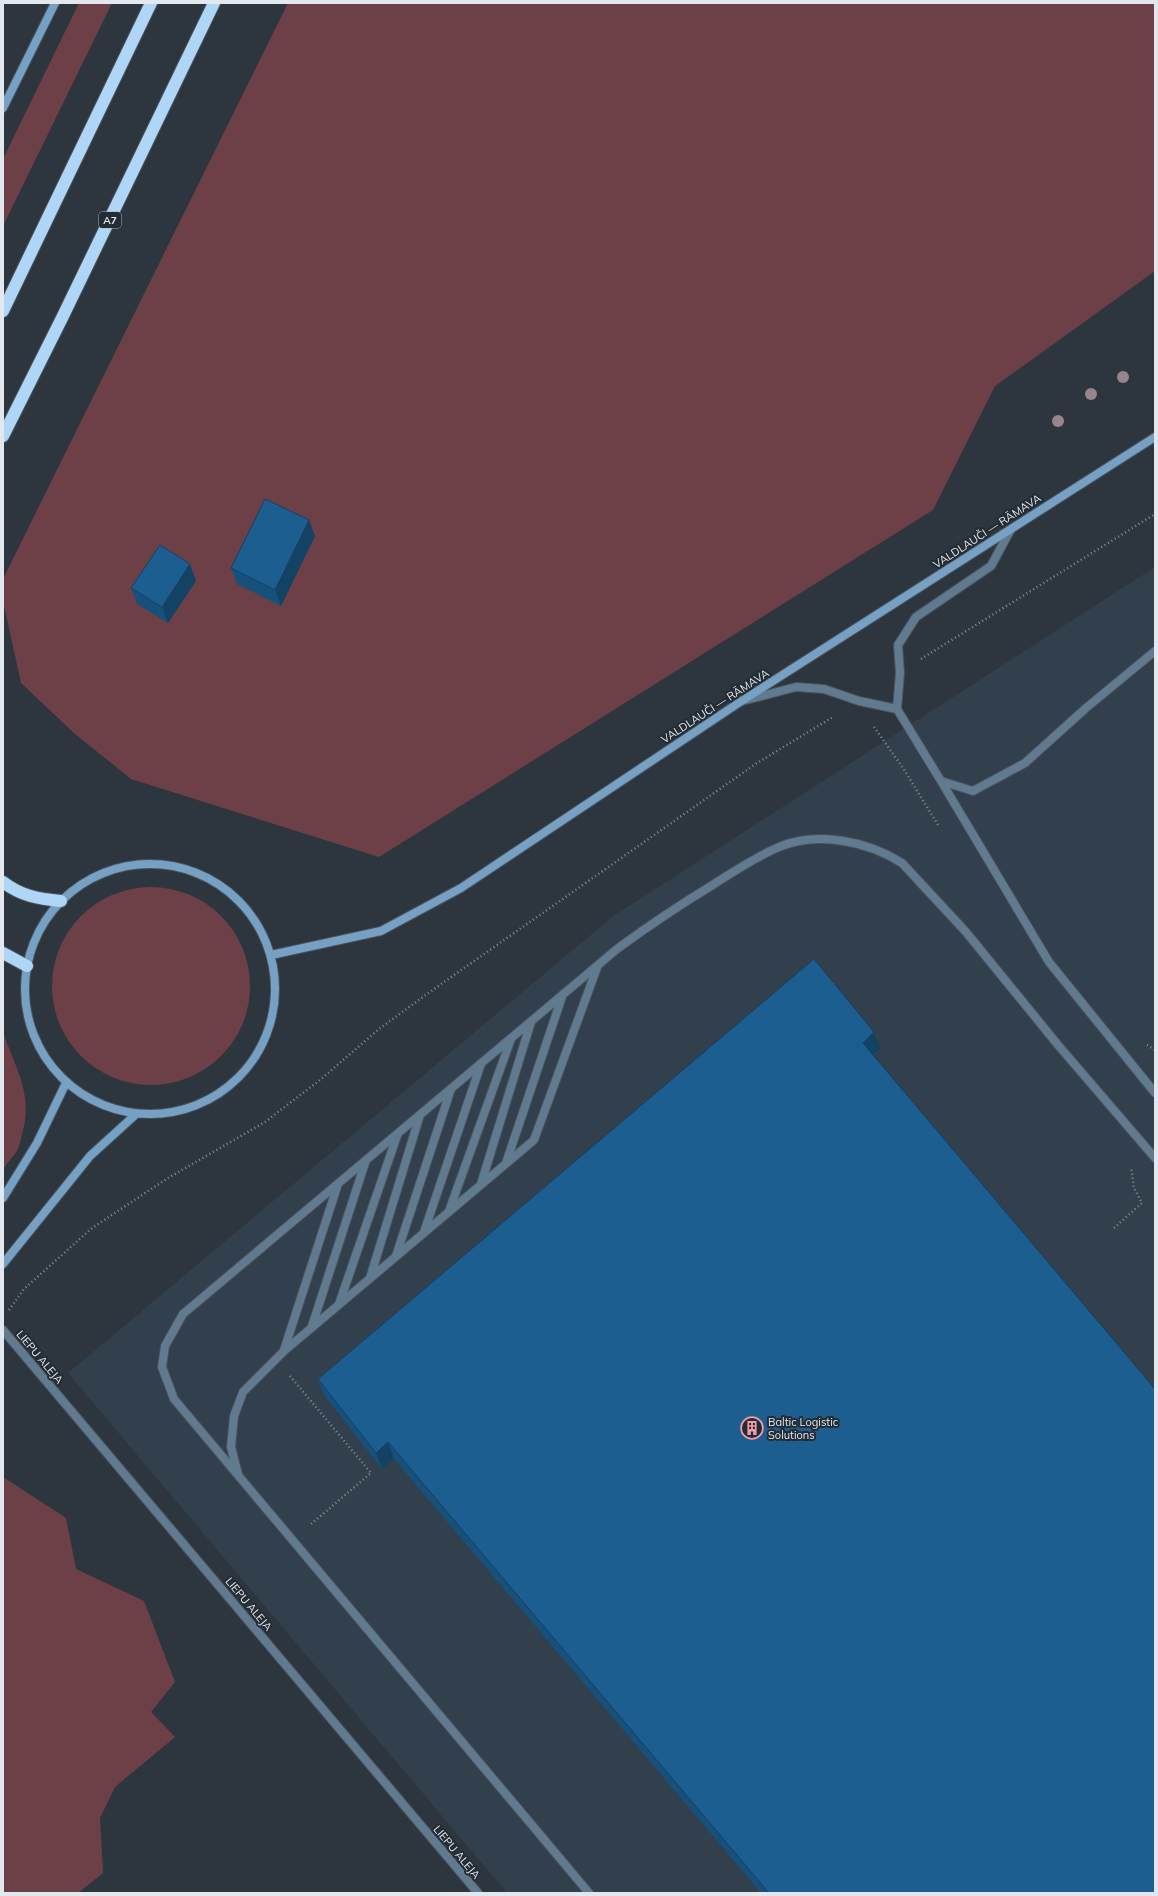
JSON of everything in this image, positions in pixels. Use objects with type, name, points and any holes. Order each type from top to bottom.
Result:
[{"type":"highway","points":[[3,311],[151,3]]},
{"type":"highway","name":"A7","points":[[3,436],[63,316],[214,3]]},
{"type":"highway","points":[[3,882],[14,890],[35,898],[62,901]]},
{"type":"highway","points":[[3,953],[27,966]]},
{"type":"main road","points":[[3,108],[55,3]]},
{"type":"main road","name":"VALDLAUČI — RĀMAVA","points":[[270,955],[381,931],[461,888],[740,702],[1155,437]]},
{"type":"main road","points":[[172,864],[194,872],[228,891],[254,920],[270,955],[276,993],[269,1030],[252,1064],[225,1090],[192,1108],[154,1115],[134,1116],[91,1098],[66,1082],[50,1066],[33,1035],[26,1001],[27,966],[40,931],[62,901],[89,880],[121,867],[172,864]]},
{"type":"main road","points":[[3,1198],[37,1143],[66,1082]]},
{"type":"main road","points":[[3,1264],[90,1156],[134,1116]]},
{"type":"street","points":[[1011,529],[991,566],[916,617],[898,645],[900,673],[897,709],[1049,962],[1155,1093]]},
{"type":"street","points":[[941,781],[973,791],[1025,763],[1086,708],[1155,651]]},
{"type":"street","points":[[740,702],[796,687],[824,689],[859,701],[897,709]]},
{"type":"street","points":[[589,1893],[174,1399],[162,1367],[165,1346],[183,1314],[599,964],[657,919],[753,860],[780,847],[795,842],[818,839],[847,841],[890,855],[902,863],[966,932],[1058,1045],[1155,1158]]},
{"type":"street","points":[[238,1476],[231,1447],[234,1416],[243,1392],[284,1350],[534,1140],[599,964]]},
{"type":"street","points":[[506,1164],[564,994]]},
{"type":"street","points":[[481,1185],[531,1021]]},
{"type":"street","points":[[449,1212],[511,1038]]},
{"type":"street","points":[[424,1233],[482,1063]]},
{"type":"street","points":[[395,1257],[452,1088]]},
{"type":"street","points":[[369,1279],[420,1114]]},
{"type":"street","points":[[339,1304],[398,1133]]},
{"type":"street","points":[[312,1327],[366,1160]]},
{"type":"street","points":[[284,1350],[338,1183]]},
{"type":"street","name":"LIEPU ALEJA","points":[[3,1330],[478,1893]]},
{"type":"path","points":[[900,673],[1155,514]]},
{"type":"path","points":[[7,1313],[24,1289],[92,1228],[168,1178],[265,1122],[320,1080],[379,1029],[421,998],[757,763],[859,701]]},
{"type":"path","points":[[1114,1228],[1142,1203],[1134,1188],[1131,1162]]},
{"type":"path","points":[[288,1373],[371,1473],[304,1530]]},
{"type":"shaded area","points":[[79,3],[112,3],[3,226],[3,159]]},
{"type":"shaded area","points":[[288,3],[1155,3],[1155,271],[995,386],[933,510],[379,857],[131,779],[75,734],[21,683],[3,601],[3,579]]},
{"type":"shaded area","points":[[1155,567],[1155,1893],[507,1893],[68,1373],[612,917]]},
{"type":"shaded area","points":[[141,887],[161,887],[170,888],[198,898],[214,909],[228,923],[239,939],[243,948],[249,967],[249,1005],[239,1033],[228,1049],[214,1063],[198,1074],[180,1081],[161,1085],[141,1085],[132,1084],[104,1074],[88,1063],[74,1049],[63,1033],[56,1015],[52,996],[52,976],[53,967],[63,939],[74,923],[88,909],[104,898],[122,891]]},
{"type":"shaded area","points":[[3,1032],[22,1082],[26,1106],[25,1120],[19,1147],[3,1169]]},
{"type":"shaded area","points":[[3,1477],[66,1518],[76,1569],[144,1601],[175,1682],[151,1712],[175,1737],[115,1787],[100,1818],[103,1873],[78,1893],[3,1893]]},
{"type":"building","points":[[265,499],[309,520],[275,590],[231,568]]},
{"type":"building","points":[[160,545],[190,564],[162,607],[131,588]]},
{"type":"building","name":"Baltic Logistic Solutions","points":[[814,959],[874,1032],[863,1043],[1155,1389],[1155,1893],[769,1893],[388,1442],[376,1453],[318,1379]]},
{"type":"place","name":"Baltic Logistic Solutions","points":[[752,1428]]}]
